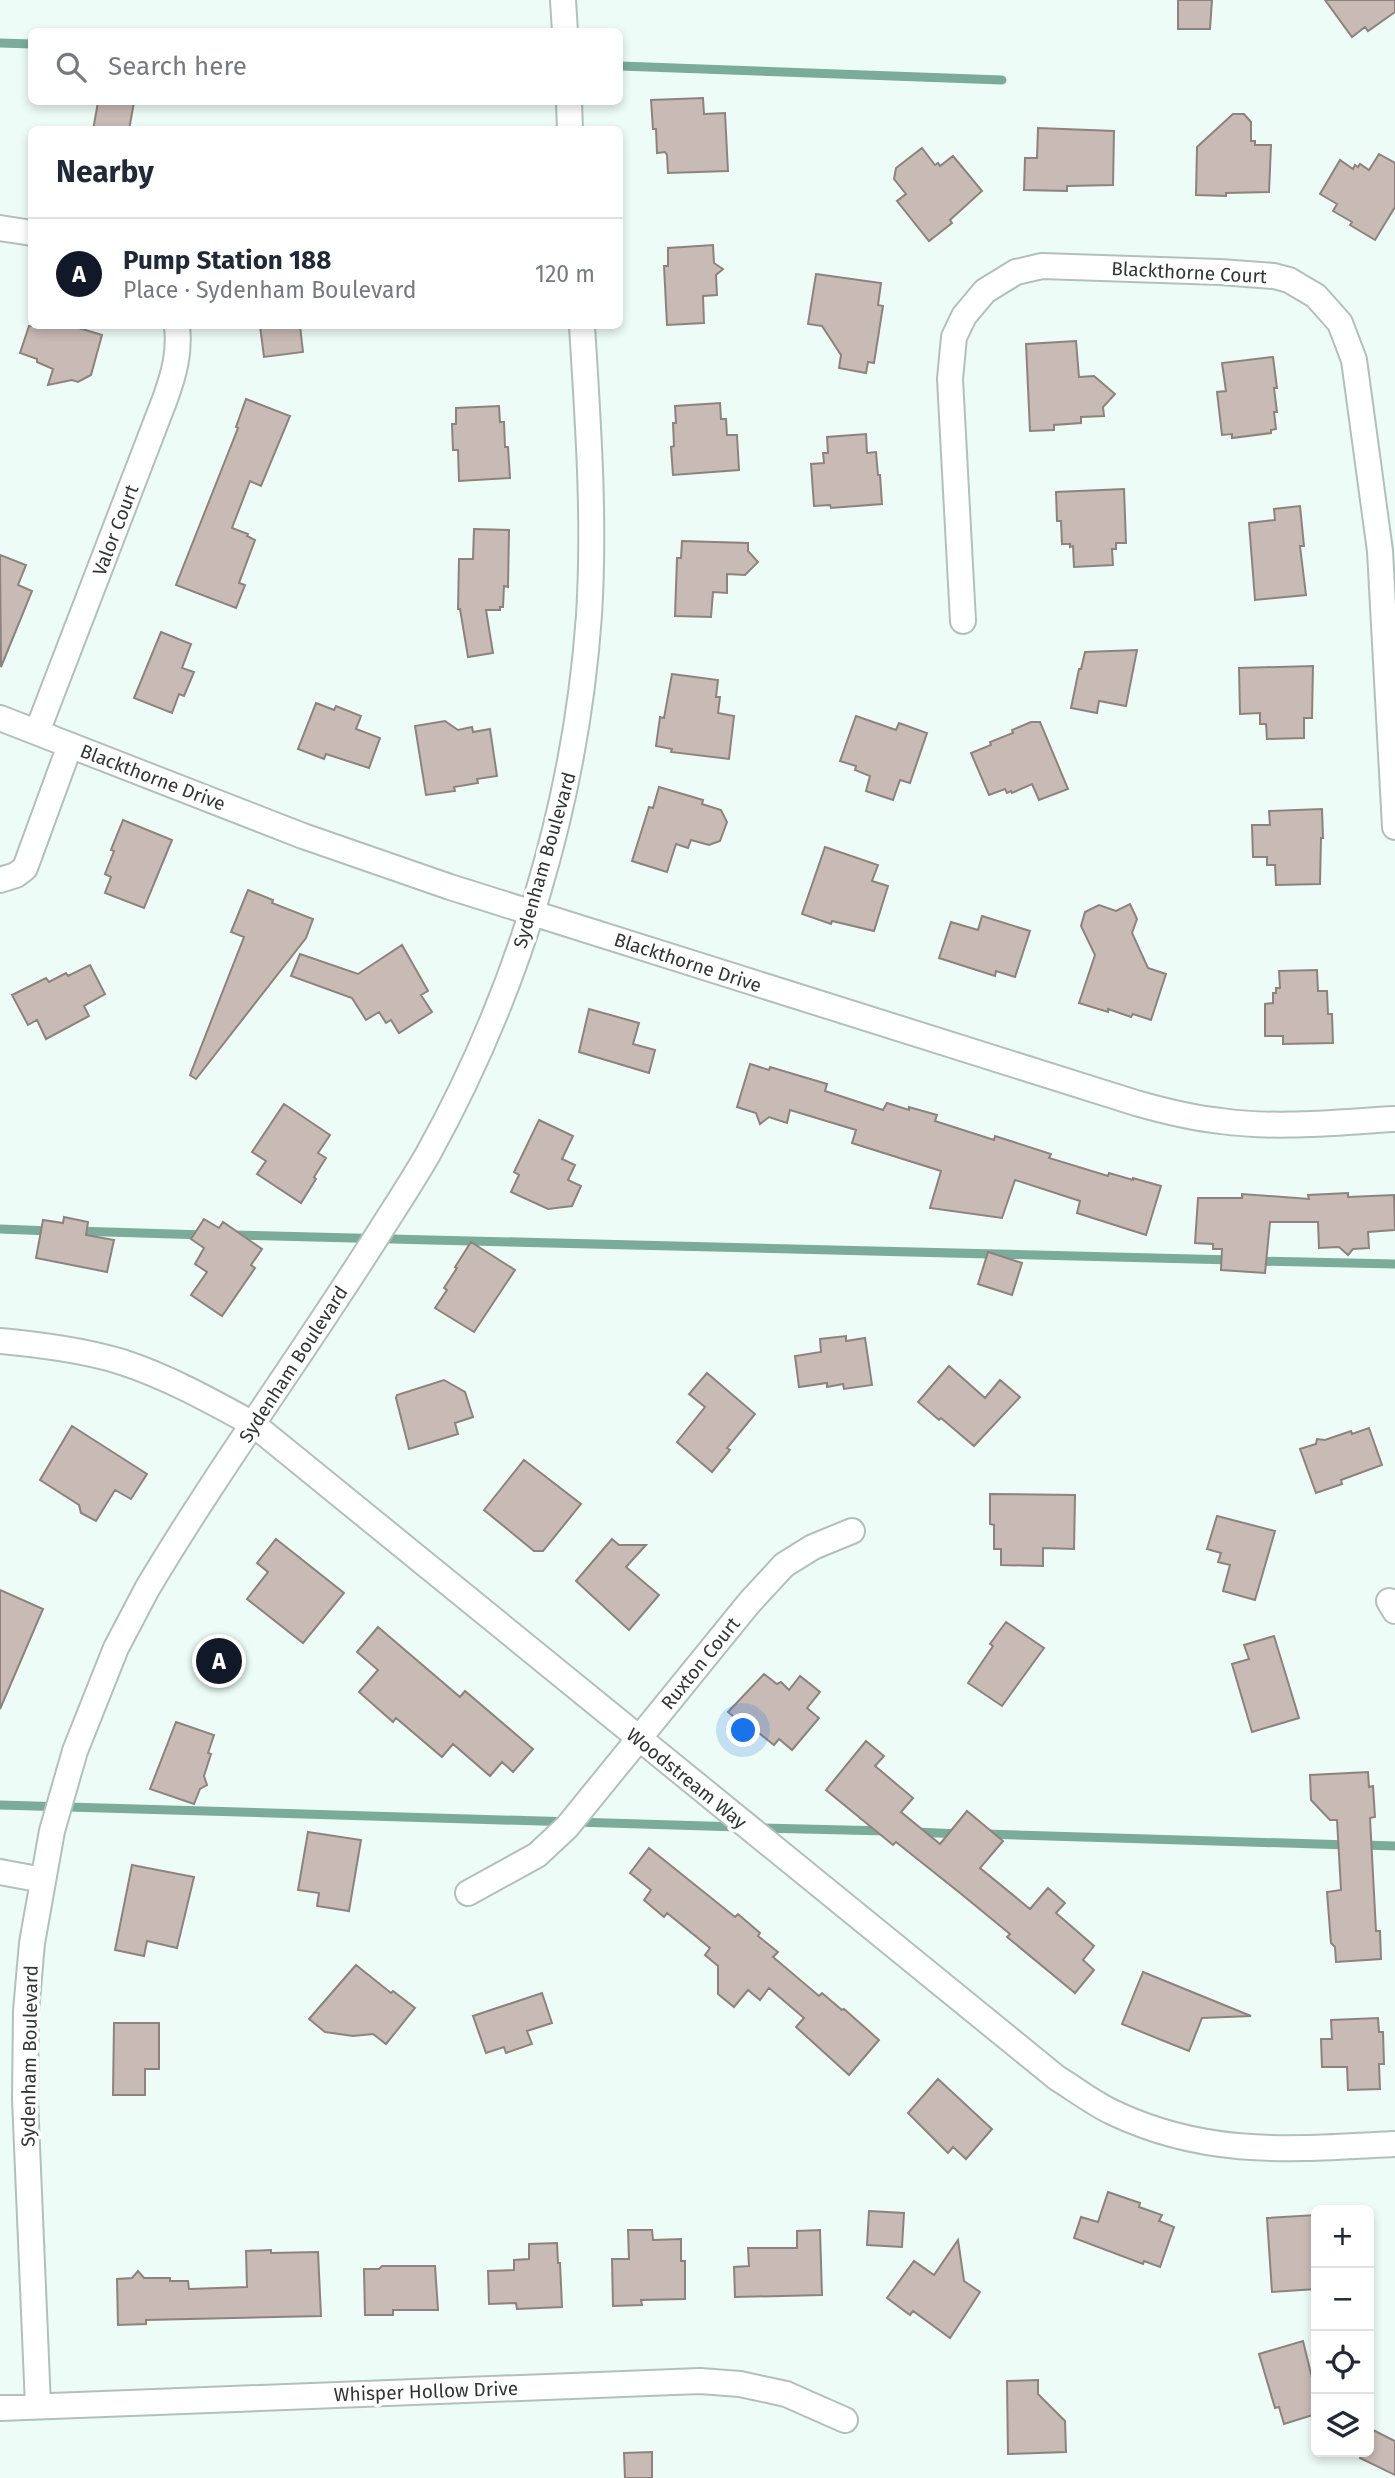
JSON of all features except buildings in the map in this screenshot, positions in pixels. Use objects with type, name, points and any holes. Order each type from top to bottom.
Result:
[{"type":"street","points":[[563,0],[565,28]]},
{"type":"street","points":[[569,105],[570,126]]},
{"type":"street","points":[[0,228],[28,232]]},
{"type":"street","name":"Blackthorne Court","points":[[963,621],[950,379],[954,337],[964,316],[985,291],[1016,272],[1042,266],[1220,272],[1274,276],[1289,280],[1316,296],[1329,309],[1340,323],[1354,360],[1380,551],[1395,827]]},
{"type":"street","name":"Valor Court","points":[[37,732],[176,368],[179,346],[177,329]]},
{"type":"street","name":"Sydenham Boulevard","points":[[38,2406],[25,2099],[26,2023],[32,1943],[52,1831],[75,1751],[116,1648],[166,1557],[353,1273],[427,1155],[469,1074],[507,987],[531,912],[570,769],[576,735],[589,615],[592,492],[582,329]]},
{"type":"street","name":"Blackthorne Drive","points":[[0,718],[303,836],[450,887],[1136,1103],[1223,1122],[1266,1124],[1395,1119]]},
{"type":"street","points":[[0,880],[16,875],[25,868],[70,745]]},
{"type":"street","name":"Woodstream Way","points":[[0,1341],[58,1348],[121,1362],[182,1386],[253,1424],[1057,2078],[1111,2112],[1199,2142],[1242,2149],[1281,2150],[1395,2144]]},
{"type":"street","name":"Ruxton Court","points":[[468,1893],[537,1855],[567,1827],[749,1603],[784,1565],[813,1547],[852,1531]]},
{"type":"street","points":[[0,1872],[43,1880]]},
{"type":"street","name":"Whisper Hollow Drive","points":[[0,2407],[700,2381],[740,2384],[786,2394],[845,2420]]},
{"type":"waterway","points":[[0,43],[28,44]]},
{"type":"waterway","points":[[623,66],[1002,80]]},
{"type":"waterway","points":[[0,1229],[51,1231]]},
{"type":"waterway","points":[[75,1231],[205,1235]]},
{"type":"waterway","points":[[233,1235],[1233,1260]]},
{"type":"waterway","points":[[1254,1261],[1395,1264]]},
{"type":"waterway","points":[[0,1805],[740,1827]]},
{"type":"waterway","points":[[757,1828],[887,1831]]},
{"type":"waterway","points":[[915,1832],[960,1834]]},
{"type":"waterway","points":[[985,1834],[1349,1845]]},
{"type":"waterway","points":[[1363,1845],[1395,1846]]},
{"type":"place","name":"Pump Station 188","points":[[219,1661]]}]
